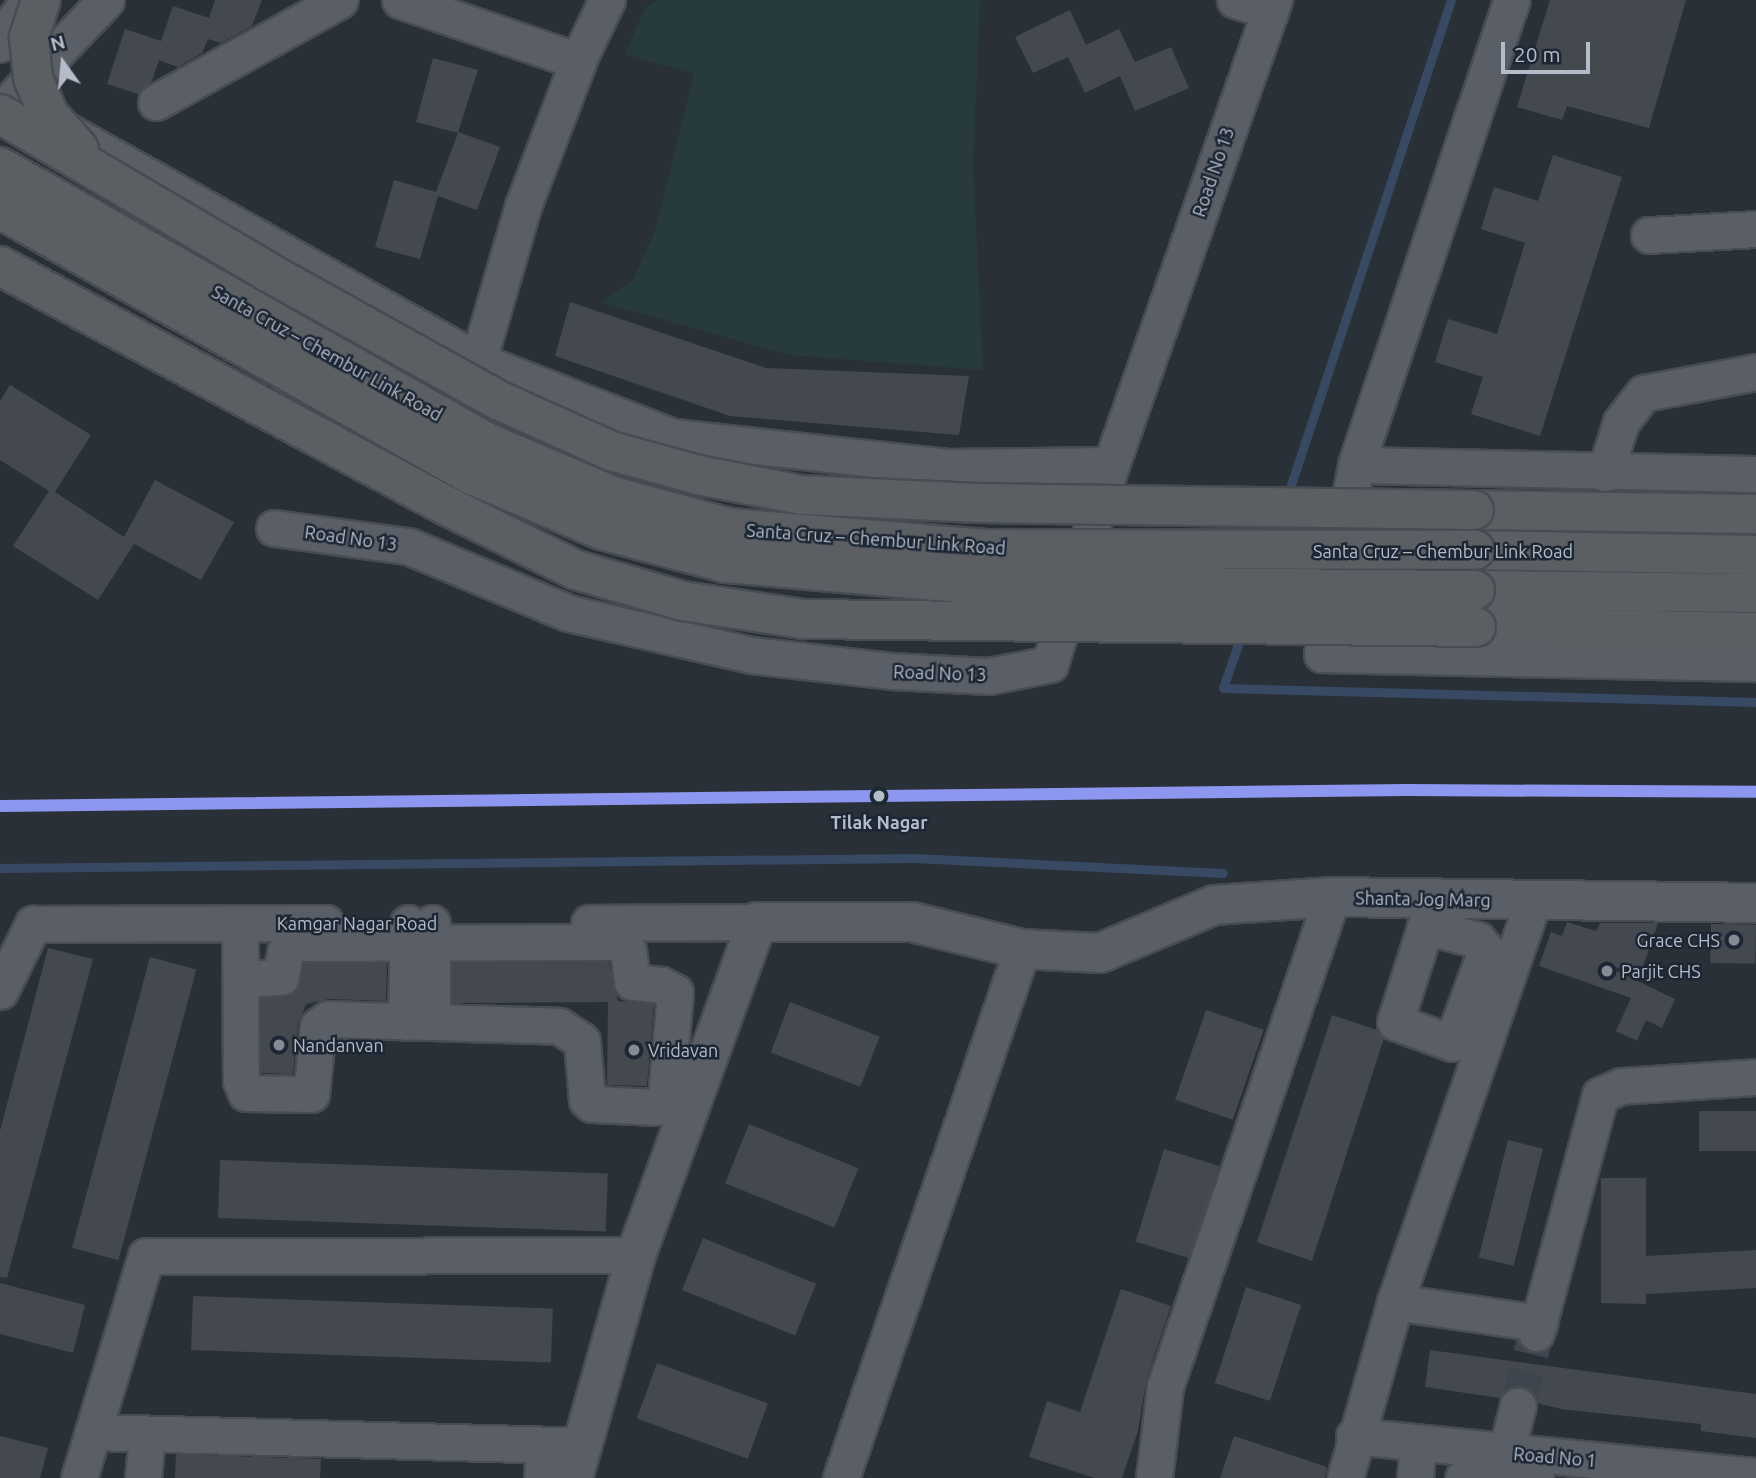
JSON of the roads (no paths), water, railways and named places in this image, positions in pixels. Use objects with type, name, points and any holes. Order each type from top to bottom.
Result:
[{"type":"highway","points":[[40,0],[29,38],[33,78],[49,116],[78,148],[128,189]]},
{"type":"highway","points":[[4,109],[128,189],[500,401],[611,451],[698,475],[802,495],[978,503],[1756,514]]},
{"type":"highway","name":"Santa Cruz – Chembur Link Road","points":[[0,167],[486,442],[613,496],[731,528],[986,549],[1475,550],[1756,555]]},
{"type":"highway","name":"Santa Cruz – Chembur Link Road","points":[[0,209],[470,474],[601,530],[724,563],[984,585],[1476,609],[1756,593]]},
{"type":"highway","points":[[0,266],[445,505],[576,570],[683,601],[804,619],[1476,609],[1756,632]]},
{"type":"street","points":[[0,43],[32,0]]},
{"type":"street","points":[[106,0],[4,109],[478,361],[673,437],[947,467],[1111,465]]},
{"type":"street","points":[[156,102],[340,0]]},
{"type":"street","points":[[400,0],[578,61]]},
{"type":"street","points":[[478,361],[523,206],[578,61],[607,0]]},
{"type":"street","points":[[1235,0],[1272,6]]},
{"type":"street","points":[[1512,0],[1356,465],[1322,654],[1756,663]]},
{"type":"street","name":"Road No 13","points":[[274,528],[408,545],[568,613],[751,655],[891,671],[989,676],[1050,664],[1111,465],[1272,6]]},
{"type":"street","points":[[1649,235],[1756,229]]},
{"type":"street","points":[[1605,473],[1621,422],[1644,393],[1756,372]]},
{"type":"street","points":[[1356,465],[1605,473],[1756,474]]},
{"type":"street","points":[[1154,1478],[1165,1387],[1332,897]]},
{"type":"street","name":"Shanta Jog Marg","points":[[1100,953],[1213,905],[1332,897],[1429,913],[1532,901],[1756,903]]},
{"type":"street","points":[[1466,1045],[1532,901]]},
{"type":"street","points":[[1345,1478],[1354,1436],[1395,1302],[1466,1045],[1486,950],[1478,940],[1429,913],[1395,1023],[1466,1045]]},
{"type":"street","points":[[93,1432],[577,1462],[636,1255],[757,922]]},
{"type":"street","name":"Kamgar Nagar Road","points":[[0,991],[33,924],[240,924],[343,933],[420,933],[582,932],[757,922],[912,922],[1021,949],[1100,953]]},
{"type":"street","points":[[240,924],[241,1081],[246,1093],[311,1094],[321,1021],[419,1022],[559,1026],[572,1031],[585,1051],[587,1100],[598,1106],[663,1103],[675,992],[661,985],[632,982],[623,944],[582,932]]},
{"type":"street","points":[[241,979],[281,977],[285,952],[295,943],[343,933]]},
{"type":"street","points":[[419,1022],[420,933]]},
{"type":"street","points":[[841,1478],[1021,949]]},
{"type":"street","points":[[672,1039],[713,1043]]},
{"type":"street","points":[[1395,1302],[1538,1328],[1600,1096],[1621,1086],[1756,1077]]},
{"type":"street","points":[[79,1478],[146,1256],[636,1255]]},
{"type":"street","points":[[1506,1453],[1518,1405]]},
{"type":"street","points":[[143,1478],[147,1436]]},
{"type":"street","name":"Road No 1","points":[[1354,1436],[1756,1476]]},
{"type":"street","points":[[1415,1478],[1418,1444]]},
{"type":"street","points":[[1463,1478],[1504,1474],[1552,1478]]},
{"type":"waterway","points":[[1287,497],[1451,0]]},
{"type":"waterway","points":[[1242,633],[1223,688],[1756,702]]},
{"type":"waterway","points":[[0,868],[914,858],[1223,873]]},
{"type":"tunnel","points":[[1518,1405],[1536,1333]]},
{"type":"place","name":"Tilak Nagar","points":[[879,796]]},
{"type":"place","name":"Grace CHS","points":[[1734,940]]},
{"type":"place","name":"Parjit CHS","points":[[1607,971]]},
{"type":"place","name":"Nandanvan","points":[[279,1045]]},
{"type":"place","name":"Vridavan","points":[[634,1050]]}]
